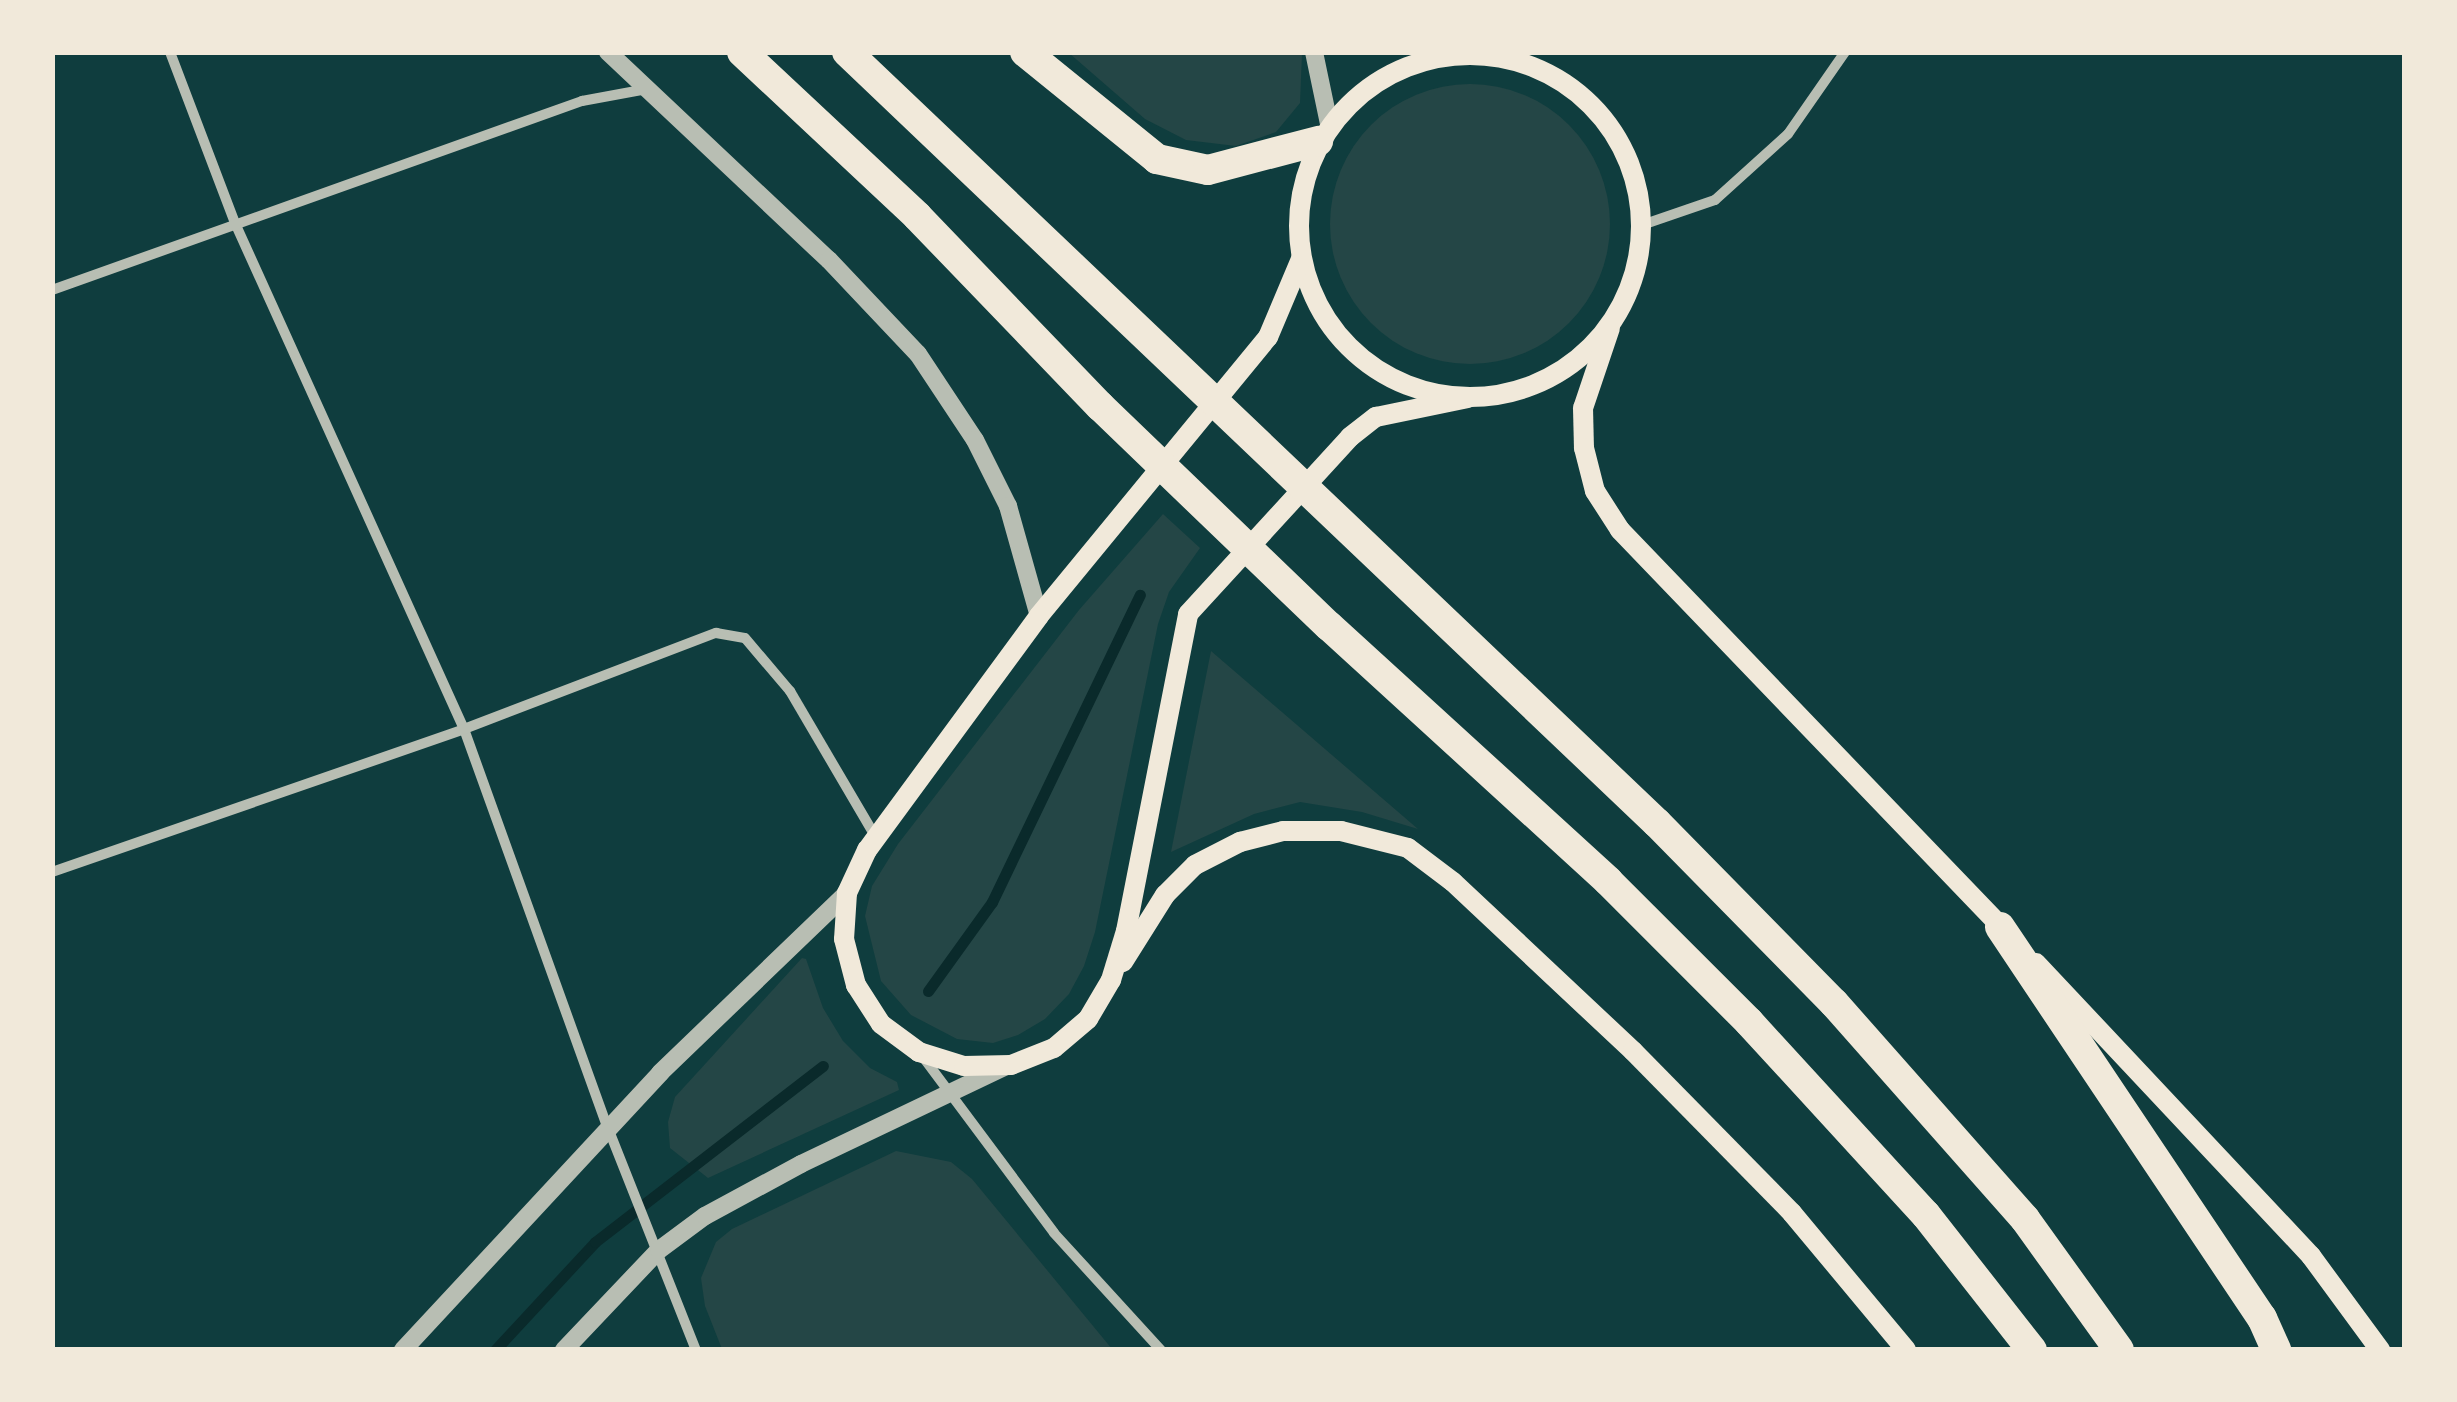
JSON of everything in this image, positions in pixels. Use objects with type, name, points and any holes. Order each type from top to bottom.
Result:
[{"type":"highway","points":[[742,52],[917,216],[1100,406],[1328,626],[1608,881],[1749,1022],[1926,1215],[2032,1350]]},
{"type":"highway","points":[[847,52],[1657,823],[1834,1003],[2025,1219],[2119,1350]]},
{"type":"highway","points":[[1025,52],[1158,159],[1208,170],[1323,133]]},
{"type":"highway","points":[[2000,927],[2262,1318],[2276,1350]]},
{"type":"main road","points":[[1468,398],[1433,394],[1399,382],[1354,352],[1320,310],[1301,259],[1298,215],[1323,133],[1363,92],[1411,65],[1464,54],[1510,57],[1568,85],[1608,123],[1633,172],[1642,225],[1634,279],[1610,328],[1583,408],[1584,448],[1595,490],[1620,530],[2096,1022],[2310,1256],[2380,1350]]},
{"type":"main road","points":[[1301,259],[1268,337],[1040,616],[875,836],[847,893],[844,939],[856,985],[882,1024],[919,1052],[964,1066],[1011,1064],[1054,1048],[1088,1019],[1166,895],[1195,865],[1240,842],[1283,830],[1340,831],[1408,848],[1453,882],[1632,1050],[1792,1212],[1906,1350]]},
{"type":"main road","points":[[1112,980],[1188,614],[1350,438],[1376,418],[1523,390],[1571,366],[1610,328]]},
{"type":"street","points":[[170,52],[235,224],[464,729],[608,1128],[696,1350]]},
{"type":"street","points":[[608,52],[829,260],[918,354],[975,440],[1008,506],[1040,616]]},
{"type":"street","points":[[1314,52],[1323,133]]},
{"type":"street","points":[[1642,225],[1714,200],[1788,134],[1844,52]]},
{"type":"street","points":[[52,290],[582,101],[648,89]]},
{"type":"street","points":[[52,872],[464,729],[716,633],[745,638],[790,692],[875,836]]},
{"type":"street","points":[[404,1350],[608,1128],[847,893]]},
{"type":"street","points":[[919,1052],[1054,1233],[1161,1350]]},
{"type":"street","points":[[564,1350],[659,1250],[705,1216],[801,1164],[1011,1064]]},
{"type":"shaded area","points":[[1069,53],[1302,53],[1300,103],[1276,132],[1236,146],[1186,140],[1145,119]]},
{"type":"shaded area","points":[[1470,84],[1523,95],[1569,125],[1599,171],[1610,224],[1599,277],[1569,323],[1523,353],[1470,364],[1417,353],[1371,323],[1341,277],[1330,224],[1341,171],[1371,125],[1417,95]]},
{"type":"shaded area","points":[[1163,514],[1200,548],[1169,592],[1158,624],[1095,932],[1084,966],[1069,994],[1045,1019],[1018,1035],[993,1043],[957,1039],[911,1015],[881,981],[865,916],[872,886],[898,844],[1079,610]]},
{"type":"shaded area","points":[[1211,651],[1418,829],[1362,812],[1300,802],[1254,814],[1171,852]]},
{"type":"shaded area","points":[[802,958],[806,959],[823,1008],[843,1041],[870,1068],[897,1082],[899,1090],[708,1178],[670,1148],[668,1122],[675,1097]]},
{"type":"shaded area","points":[[896,1151],[951,1162],[972,1179],[1112,1349],[722,1349],[705,1306],[701,1278],[716,1242],[732,1229]]},
{"type":"waterway","points":[[928,991],[992,902],[1140,595]]},
{"type":"waterway","points":[[495,1350],[595,1242],[823,1066]]}]
